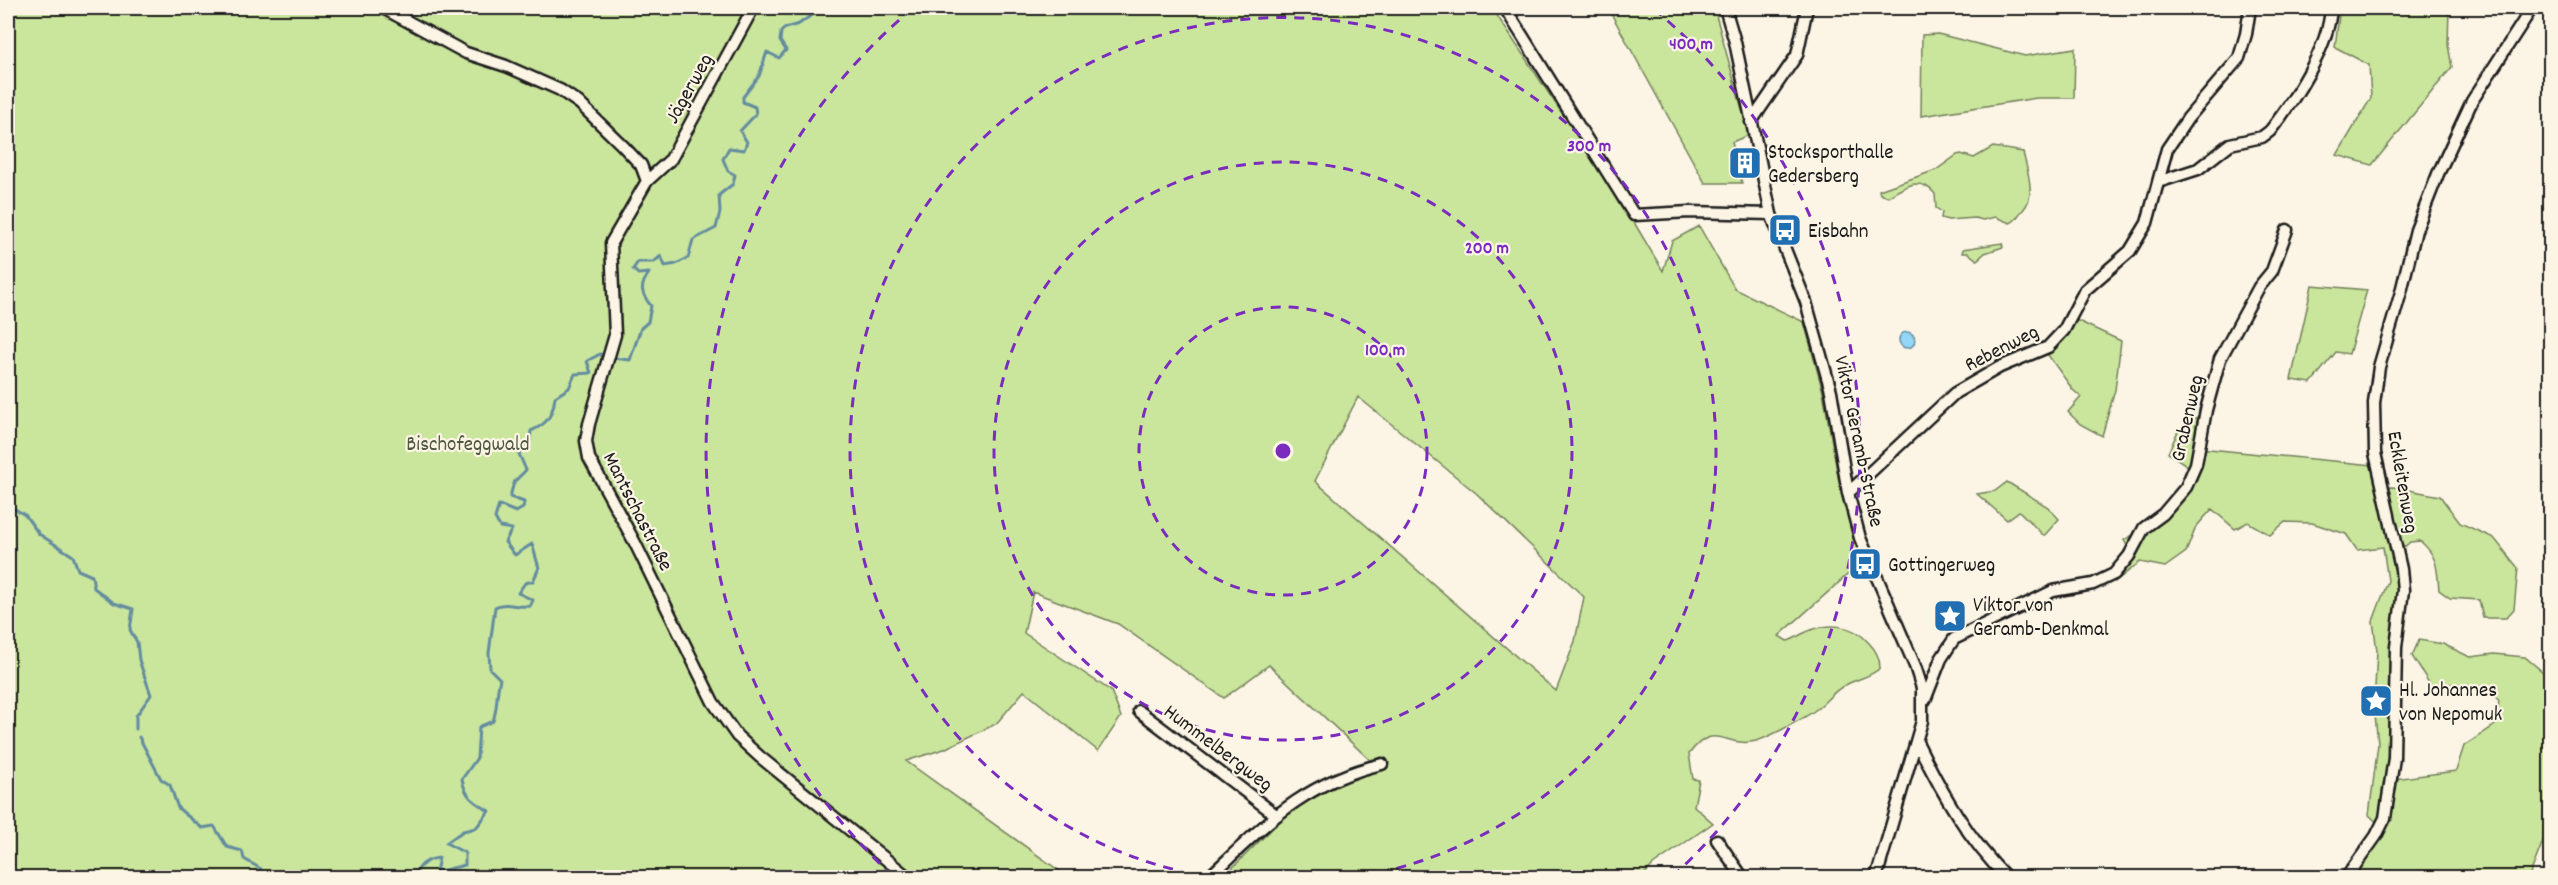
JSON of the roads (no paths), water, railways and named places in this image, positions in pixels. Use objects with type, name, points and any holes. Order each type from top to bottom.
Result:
[{"type":"street","points":[[383,8],[466,53],[506,66],[560,90],[579,103],[623,146],[641,165],[647,181]]},
{"type":"street","name":"Jägerweg","points":[[647,181],[671,159],[753,8]]},
{"type":"street","points":[[1505,8],[1634,215],[1690,212],[1771,214]]},
{"type":"street","name":"Viktor Geramb-Straße","points":[[1725,8],[1771,214],[1806,302],[1823,361],[1841,444],[1848,493],[1862,546],[1915,666],[1924,703],[1918,744],[1876,877]]},
{"type":"street","points":[[1751,122],[1797,55],[1807,8]]},
{"type":"street","name":"Rebenweg","points":[[1848,493],[1948,399],[2000,368],[2041,351],[2056,339],[2069,323],[2085,290],[2130,251],[2141,236],[2163,159],[2173,139],[2239,58],[2250,8]]},
{"type":"street","points":[[2158,182],[2198,169],[2230,144],[2262,137],[2270,131],[2320,51],[2329,28],[2331,8]]},
{"type":"street","name":"Eckleitenweg","points":[[2346,878],[2376,837],[2385,818],[2394,758],[2396,647],[2403,590],[2401,569],[2375,453],[2374,413],[2379,367],[2404,282],[2416,230],[2438,174],[2472,101],[2532,8]]},
{"type":"street","name":"Mantschastraße","points":[[647,181],[611,243],[615,322],[613,346],[589,424],[586,441],[589,458],[635,543],[713,702],[737,736],[760,758],[909,878]]},
{"type":"street","name":"Grabenweg","points":[[1924,703],[1941,658],[1954,639],[2053,591],[2093,584],[2108,578],[2119,570],[2145,528],[2163,514],[2186,487],[2196,464],[2206,410],[2220,359],[2259,287],[2272,271],[2287,230]]},
{"type":"street","name":"Hummelbergweg","points":[[1139,711],[1276,815]]},
{"type":"street","points":[[1918,744],[1954,812],[1970,836],[2007,878]]},
{"type":"street","name":"Hummelbergweg","points":[[1208,878],[1276,815],[1317,787],[1354,771],[1383,764]]},
{"type":"street","points":[[1717,840],[1743,878]]},
{"type":"water","points":[[1907,332],[1913,334],[1915,340],[1913,346],[1907,348],[1901,346],[1899,340],[1901,334]]},
{"type":"waterway","points":[[612,358],[630,360],[641,328],[648,322],[651,306],[642,290],[649,273],[638,274],[633,269],[638,262],[654,262],[661,256],[665,266],[676,264],[688,258],[693,240],[716,228],[720,212],[719,195],[733,184],[735,175],[728,171],[723,159],[729,148],[744,150],[747,142],[740,131],[756,114],[755,107],[743,102],[743,97],[759,76],[767,52],[779,58],[786,50],[780,41],[781,32],[785,28],[799,24],[816,12],[816,8]]},
{"type":"waterway","points":[[414,878],[421,867],[435,859],[439,858],[436,872],[465,865],[465,853],[446,843],[463,831],[476,828],[489,811],[471,798],[465,790],[462,779],[477,758],[479,727],[493,721],[496,710],[500,679],[490,669],[489,653],[495,607],[499,605],[530,606],[533,600],[518,593],[525,583],[533,581],[539,568],[532,544],[515,555],[505,542],[512,529],[500,527],[495,518],[499,505],[516,512],[523,508],[524,502],[510,497],[514,482],[526,470],[519,454],[530,441],[531,431],[549,418],[555,397],[569,388],[575,374],[591,373],[587,361],[600,354],[606,356]]},
{"type":"waterway","points":[[8,505],[25,515],[39,534],[73,556],[78,570],[92,576],[94,588],[114,603],[133,609],[130,630],[137,642],[139,660],[151,695],[136,716],[136,729]]},
{"type":"waterway","points":[[139,737],[161,779],[170,785],[178,808],[202,828],[214,826],[227,847],[242,851],[244,859],[261,869],[262,878]]},
{"type":"place","name":"Stocksporthalle Gedersberg","points":[[1745,163]]},
{"type":"place","name":"Eisbahn","points":[[1785,230]]},
{"type":"place","name":"Gottingerweg","points":[[1865,564]]},
{"type":"place","name":"Viktor von Geramb-Denkmal","points":[[1950,616]]},
{"type":"place","name":"Hl. Johannes von Nepomuk","points":[[2376,701]]},
{"type":"park label","name":"Bischofeggwald","points":[[468,443]]}]
